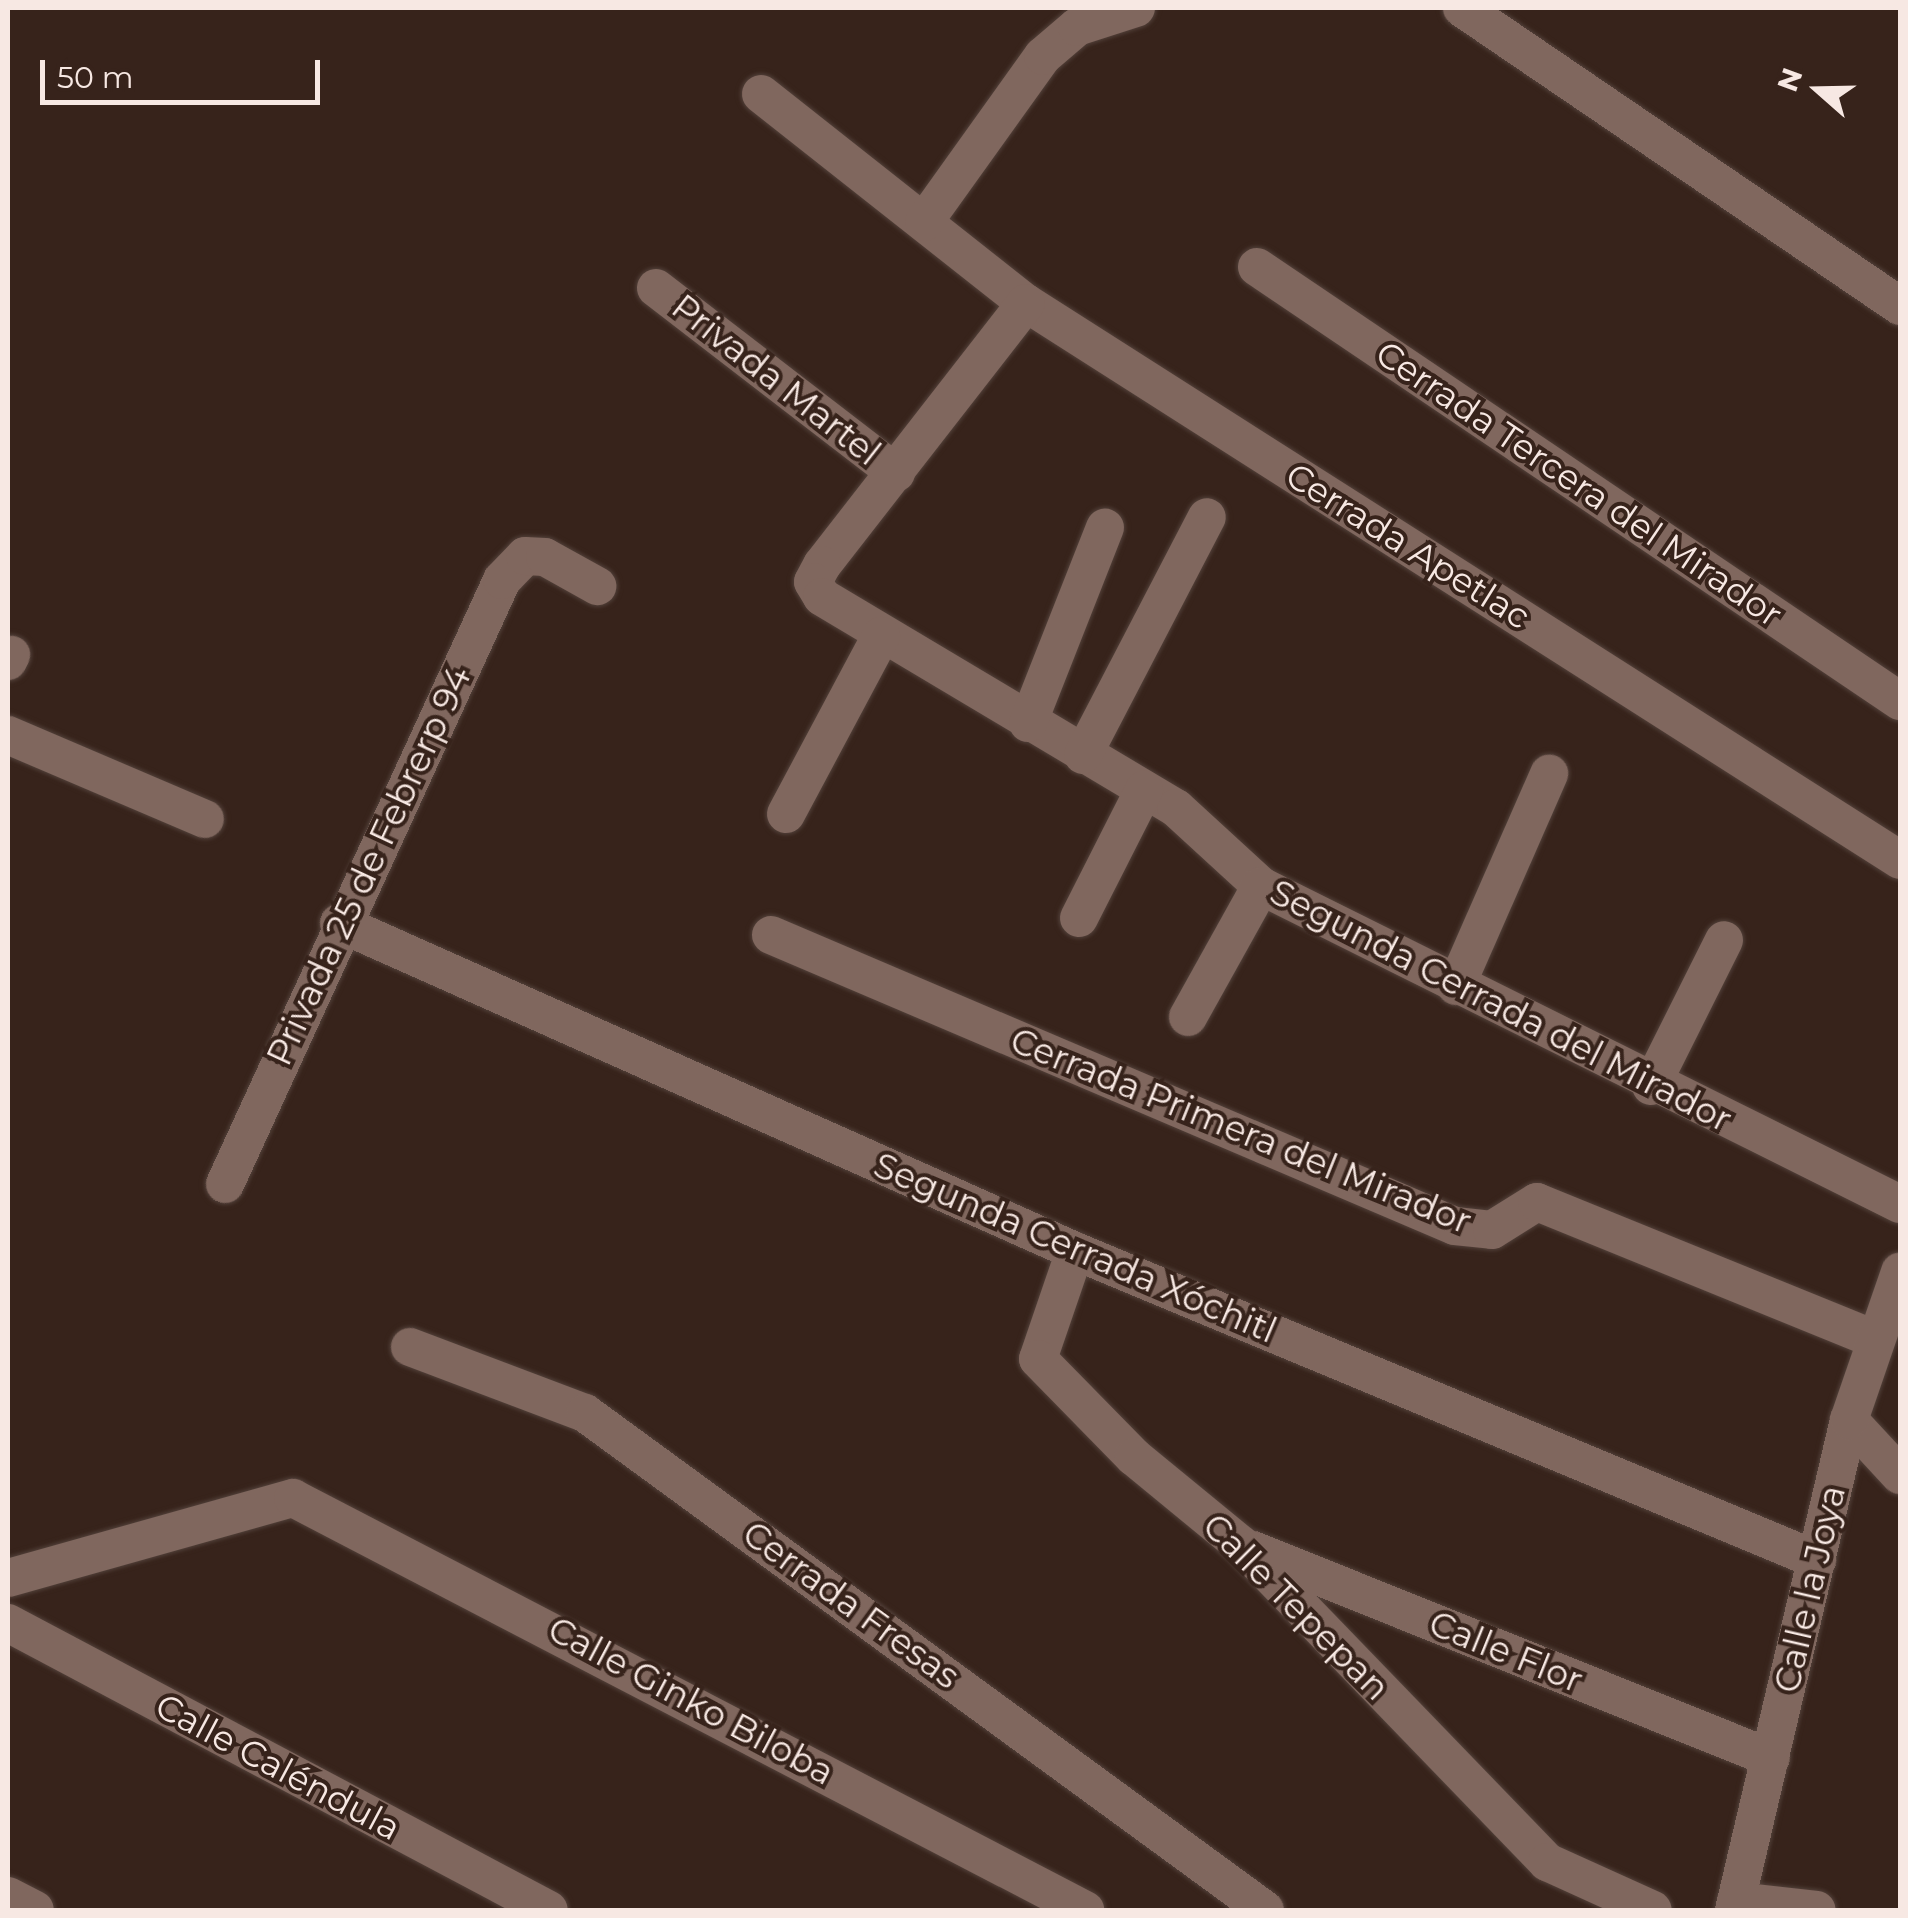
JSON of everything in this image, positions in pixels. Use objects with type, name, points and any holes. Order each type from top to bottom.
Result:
[{"type":"street","points":[[924,222],[1043,56],[1077,27],[1136,8]]},
{"type":"street","points":[[1462,8],[1900,306]]},
{"type":"street","name":"Cerrada Apetlac","points":[[762,94],[1026,303],[1900,860]]},
{"type":"street","name":"Cerrada Tercera del Mirador","points":[[1257,267],[1900,701]]},
{"type":"street","name":"Privada Martel","points":[[656,288],[896,473]]},
{"type":"street","name":"Segunda Cerrada del Mirador","points":[[1026,303],[813,582],[881,636],[1144,790],[1261,886],[1651,1086],[1900,1204]]},
{"type":"street","points":[[1083,756],[1207,517]]},
{"type":"street","points":[[1028,723],[1105,528]]},
{"type":"street","name":"Privada 25 de Febrerp 94","points":[[225,1184],[339,922],[502,580],[524,556],[546,557],[596,586]]},
{"type":"street","points":[[786,814],[881,636]]},
{"type":"street","points":[[8,736],[204,819]]},
{"type":"street","points":[[1456,986],[1549,774]]},
{"type":"street","points":[[1079,918],[1144,790]]},
{"type":"street","points":[[1188,1017],[1261,886]]},
{"type":"street","name":"Segunda Cerrada Xóchitl","points":[[339,922],[1075,1251],[1818,1560]]},
{"type":"street","name":"Cerrada Primera del Mirador","points":[[770,935],[1456,1226],[1477,1233],[1525,1204],[1552,1206],[1875,1339]]},
{"type":"street","points":[[1651,1086],[1724,940]]},
{"type":"street","name":"Calle Tepepan","points":[[1075,1251],[1038,1359],[1134,1458],[1241,1545],[1548,1862],[1653,1910]]},
{"type":"street","name":"Calle la Joya","points":[[1735,1906],[1849,1420],[1900,1272]]},
{"type":"street","name":"Cerrada Fresas","points":[[410,1347],[585,1413],[1266,1910]]},
{"type":"street","points":[[1849,1420],[1900,1475]]},
{"type":"street","name":"Calle Ginko Biloba","points":[[8,1578],[293,1498],[1086,1910]]},
{"type":"street","name":"Calle Flor","points":[[1241,1545],[1771,1758]]},
{"type":"street","name":"Calle Caléndula","points":[[8,1623],[550,1910]]},
{"type":"street","points":[[8,1896],[34,1910]]},
{"type":"street","points":[[1735,1906],[1817,1910]]}]
